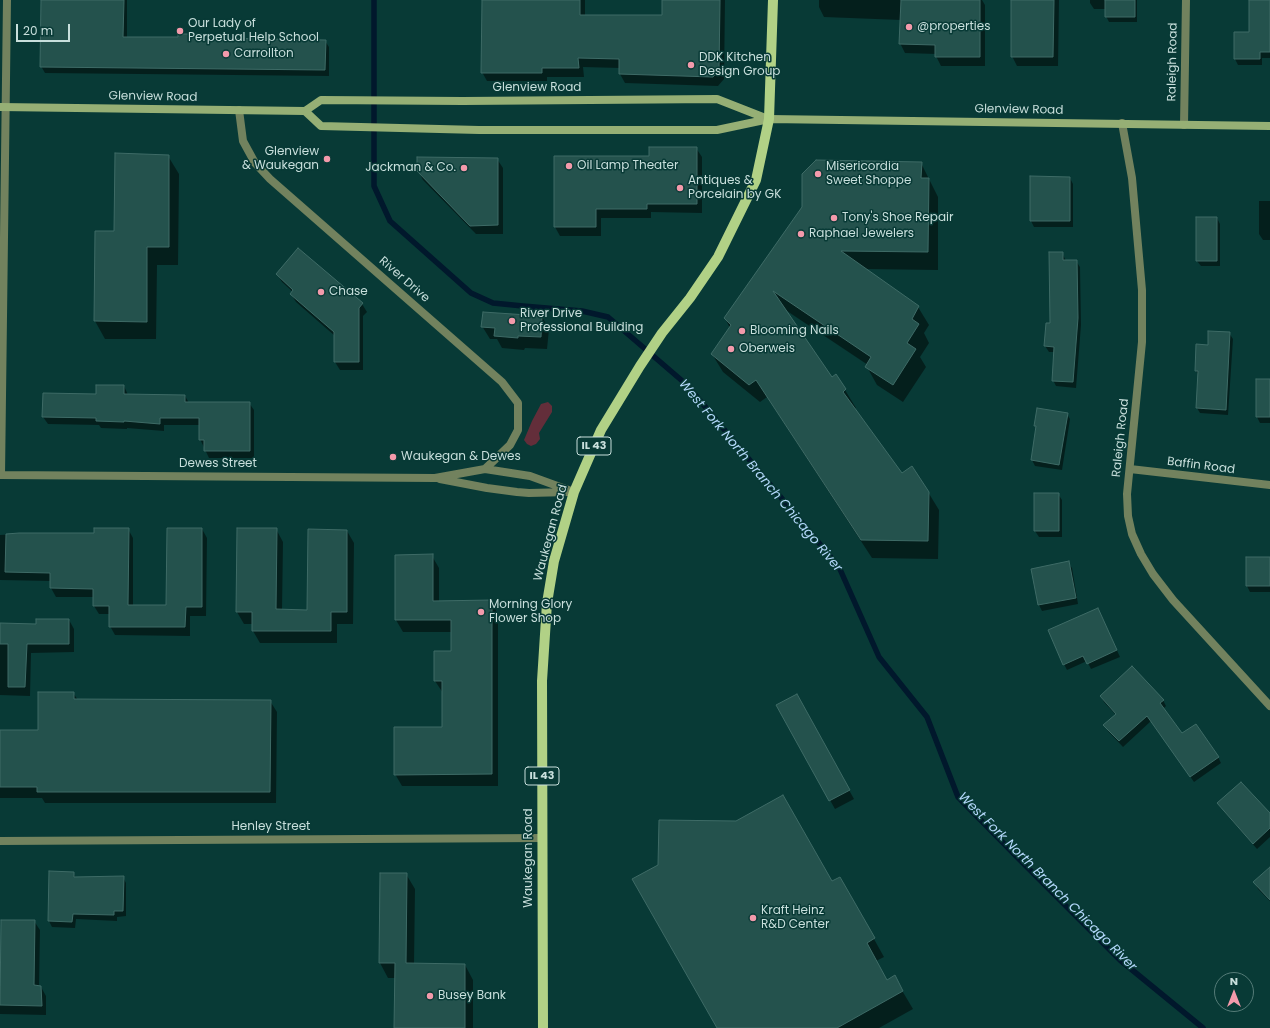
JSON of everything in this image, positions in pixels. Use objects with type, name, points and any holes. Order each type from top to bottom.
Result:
[{"type":"main road","name":"Waukegan Road","points":[[543,1028],[542,702],[547,603],[554,561],[574,492],[601,430],[662,333],[690,298],[718,257],[756,180],[769,119],[773,0]]},
{"type":"main road","name":"Glenview Road","points":[[3,107],[305,111],[321,100],[347,99],[717,99],[769,119]]},
{"type":"main road","name":"Glenview Road","points":[[305,111],[321,126],[531,131],[717,130],[769,119],[1270,126]]},
{"type":"street","points":[[1,474],[3,107],[7,0]]},
{"type":"street","name":"Raleigh Road","points":[[1184,125],[1186,0]]},
{"type":"street","name":"River Drive","points":[[239,110],[243,140],[255,163],[270,179],[502,382],[518,403],[518,430],[510,445],[485,469]]},
{"type":"street","name":"Raleigh Road","points":[[1122,123],[1132,178],[1142,290],[1142,342],[1127,494],[1128,516],[1132,534],[1141,554],[1153,574],[1173,600],[1270,706]]},
{"type":"street","name":"Dewes Street","points":[[435,478],[485,469],[530,476],[574,492]]},
{"type":"street","name":"Baffin Road","points":[[1130,469],[1270,485]]},
{"type":"street","name":"Dewes Street","points":[[1,474],[435,478],[517,492],[574,492]]},
{"type":"street","name":"Henley Street","points":[[0,841],[543,838]]},
{"type":"shaded area","points":[[548,402],[552,406],[552,412],[539,433],[540,439],[536,444],[531,446],[524,440],[541,404]]},
{"type":"building","points":[[41,0],[124,0],[123,37],[178,37],[178,34],[213,34],[213,38],[326,40],[325,70],[40,67]]},
{"type":"building","points":[[482,0],[580,0],[580,15],[662,15],[662,0],[720,0],[719,70],[713,77],[619,74],[619,59],[578,58],[579,68],[542,68],[542,73],[481,73]]},
{"type":"building","points":[[901,0],[980,0],[980,57],[935,57],[935,45],[899,44]]},
{"type":"building","points":[[1011,0],[1054,0],[1053,57],[1011,57]]},
{"type":"building","points":[[1105,0],[1135,0],[1135,17],[1105,17]]},
{"type":"building","points":[[1249,0],[1270,0],[1270,52],[1260,52],[1260,59],[1234,59],[1234,32],[1249,32]]},
{"type":"building","points":[[649,147],[697,147],[697,204],[647,204],[647,209],[596,209],[596,227],[554,227],[554,156],[649,156]]},
{"type":"building","points":[[115,153],[169,155],[169,247],[147,247],[147,322],[94,321],[95,231],[114,231]]},
{"type":"building","points":[[417,157],[498,158],[498,225],[470,226],[417,171]]},
{"type":"building","points":[[816,160],[922,162],[921,178],[929,178],[928,252],[841,251],[919,306],[912,319],[919,324],[907,343],[916,349],[893,385],[865,367],[871,357],[773,291],[832,377],[836,374],[846,389],[843,392],[902,473],[912,466],[929,492],[928,541],[861,540],[756,380],[749,385],[711,354],[731,325],[724,318],[802,207],[802,174]]},
{"type":"building","points":[[1030,176],[1070,177],[1070,221],[1030,221]]},
{"type":"building","points":[[1196,217],[1217,217],[1217,261],[1196,261]]},
{"type":"building","name":"Chase","points":[[298,248],[363,303],[359,308],[359,362],[334,362],[334,332],[290,294],[293,290],[276,274]]},
{"type":"building","points":[[1049,252],[1063,252],[1063,260],[1077,260],[1078,318],[1073,382],[1052,381],[1054,347],[1044,346],[1046,323],[1050,323]]},
{"type":"building","name":"River Drive Professional Building","points":[[483,312],[542,316],[541,337],[518,336],[518,338],[494,336],[495,328],[481,327]]},
{"type":"building","points":[[1208,331],[1230,332],[1226,410],[1196,408],[1198,371],[1195,371],[1196,344],[1208,345]]},
{"type":"building","points":[[1256,379],[1270,379],[1270,417],[1256,417]]},
{"type":"building","points":[[96,385],[124,385],[124,394],[185,395],[185,402],[250,402],[250,451],[204,451],[204,440],[199,440],[199,418],[160,418],[160,424],[124,421],[96,421],[96,418],[42,417],[43,393],[96,394]]},
{"type":"building","points":[[1037,408],[1068,413],[1059,465],[1031,460]]},
{"type":"building","points":[[1034,493],[1059,493],[1059,531],[1034,531]]},
{"type":"building","points":[[94,528],[129,528],[128,605],[166,605],[167,528],[202,528],[202,607],[186,607],[185,627],[109,627],[109,606],[93,606],[93,589],[50,588],[50,573],[5,572],[6,534],[94,533]]},
{"type":"building","points":[[237,528],[277,528],[276,609],[307,610],[308,529],[347,530],[347,612],[331,612],[331,631],[252,631],[252,612],[236,612]]},
{"type":"building","points":[[433,554],[433,601],[492,600],[492,774],[394,775],[394,727],[442,727],[442,681],[434,681],[434,651],[451,651],[451,620],[395,620],[395,555]]},
{"type":"building","points":[[1246,557],[1270,557],[1270,586],[1246,586]]},
{"type":"building","points":[[1069,561],[1076,598],[1038,605],[1031,569]]},
{"type":"building","points":[[1098,608],[1117,650],[1087,664],[1083,656],[1063,665],[1048,630]]},
{"type":"building","points":[[36,619],[69,619],[69,644],[27,644],[25,687],[8,687],[8,644],[0,644],[0,623],[36,624]]},
{"type":"building","points":[[1132,666],[1164,700],[1160,703],[1182,733],[1196,724],[1219,757],[1190,777],[1147,716],[1119,741],[1103,725],[1116,714],[1100,696]]},
{"type":"building","points":[[38,692],[74,692],[74,699],[271,700],[270,792],[37,792],[37,787],[0,787],[0,730],[38,730]]},
{"type":"building","points":[[797,694],[850,790],[829,801],[776,705]]},
{"type":"building","points":[[1241,782],[1270,813],[1270,828],[1253,844],[1217,803]]},
{"type":"building","name":"Kraft Heinz R&D Center","points":[[783,795],[832,881],[840,877],[875,938],[867,943],[887,980],[895,975],[903,991],[837,1028],[717,1028],[632,879],[658,865],[659,820],[736,821]]},
{"type":"building","points":[[1270,867],[1270,900],[1253,882]]},
{"type":"building","points":[[49,871],[74,872],[74,877],[124,876],[123,911],[114,911],[114,915],[73,914],[72,922],[48,921]]},
{"type":"building","name":"Busey Bank","points":[[380,873],[407,873],[406,963],[465,964],[465,1028],[394,1028],[395,963],[379,963]]},
{"type":"building","points":[[1,920],[35,920],[34,985],[41,986],[42,1006],[0,1005]]},
{"type":"waterway","name":"West Fork North Branch Chicago River","points":[[374,0],[374,186],[390,221],[471,293],[493,303],[582,311],[608,317],[687,385],[839,567],[879,657],[927,717],[958,797],[1120,960],[1203,1028]]},
{"type":"place","name":"@properties","points":[[909,27]]},
{"type":"place","name":"Our Lady of Perpetual Help School","points":[[180,31]]},
{"type":"place","name":"Carrollton","points":[[226,54]]},
{"type":"place","name":"DDK Kitchen Design Group","points":[[691,65]]},
{"type":"place","name":"Glenview & Waukegan","points":[[327,159]]},
{"type":"place","name":"Oil Lamp Theater","points":[[569,166]]},
{"type":"place","name":"Jackman & Co.","points":[[464,168]]},
{"type":"place","name":"Misericordia Sweet Shoppe","points":[[818,174]]},
{"type":"place","name":"Antiques & Porcelain by GK","points":[[680,188]]},
{"type":"place","name":"Tony's Shoe Repair","points":[[834,218]]},
{"type":"place","name":"Raphael Jewelers","points":[[801,234]]},
{"type":"place","name":"Chase","points":[[321,292]]},
{"type":"place","name":"River Drive Professional Building","points":[[512,321]]},
{"type":"place","name":"Blooming Nails","points":[[742,331]]},
{"type":"place","name":"Oberweis","points":[[731,349]]},
{"type":"place","name":"Waukegan & Dewes","points":[[393,457]]},
{"type":"place","name":"Morning Glory Flower Shop","points":[[481,612]]},
{"type":"place","name":"Kraft Heinz R&D Center","points":[[753,918]]},
{"type":"place","name":"Busey Bank","points":[[430,996]]}]
